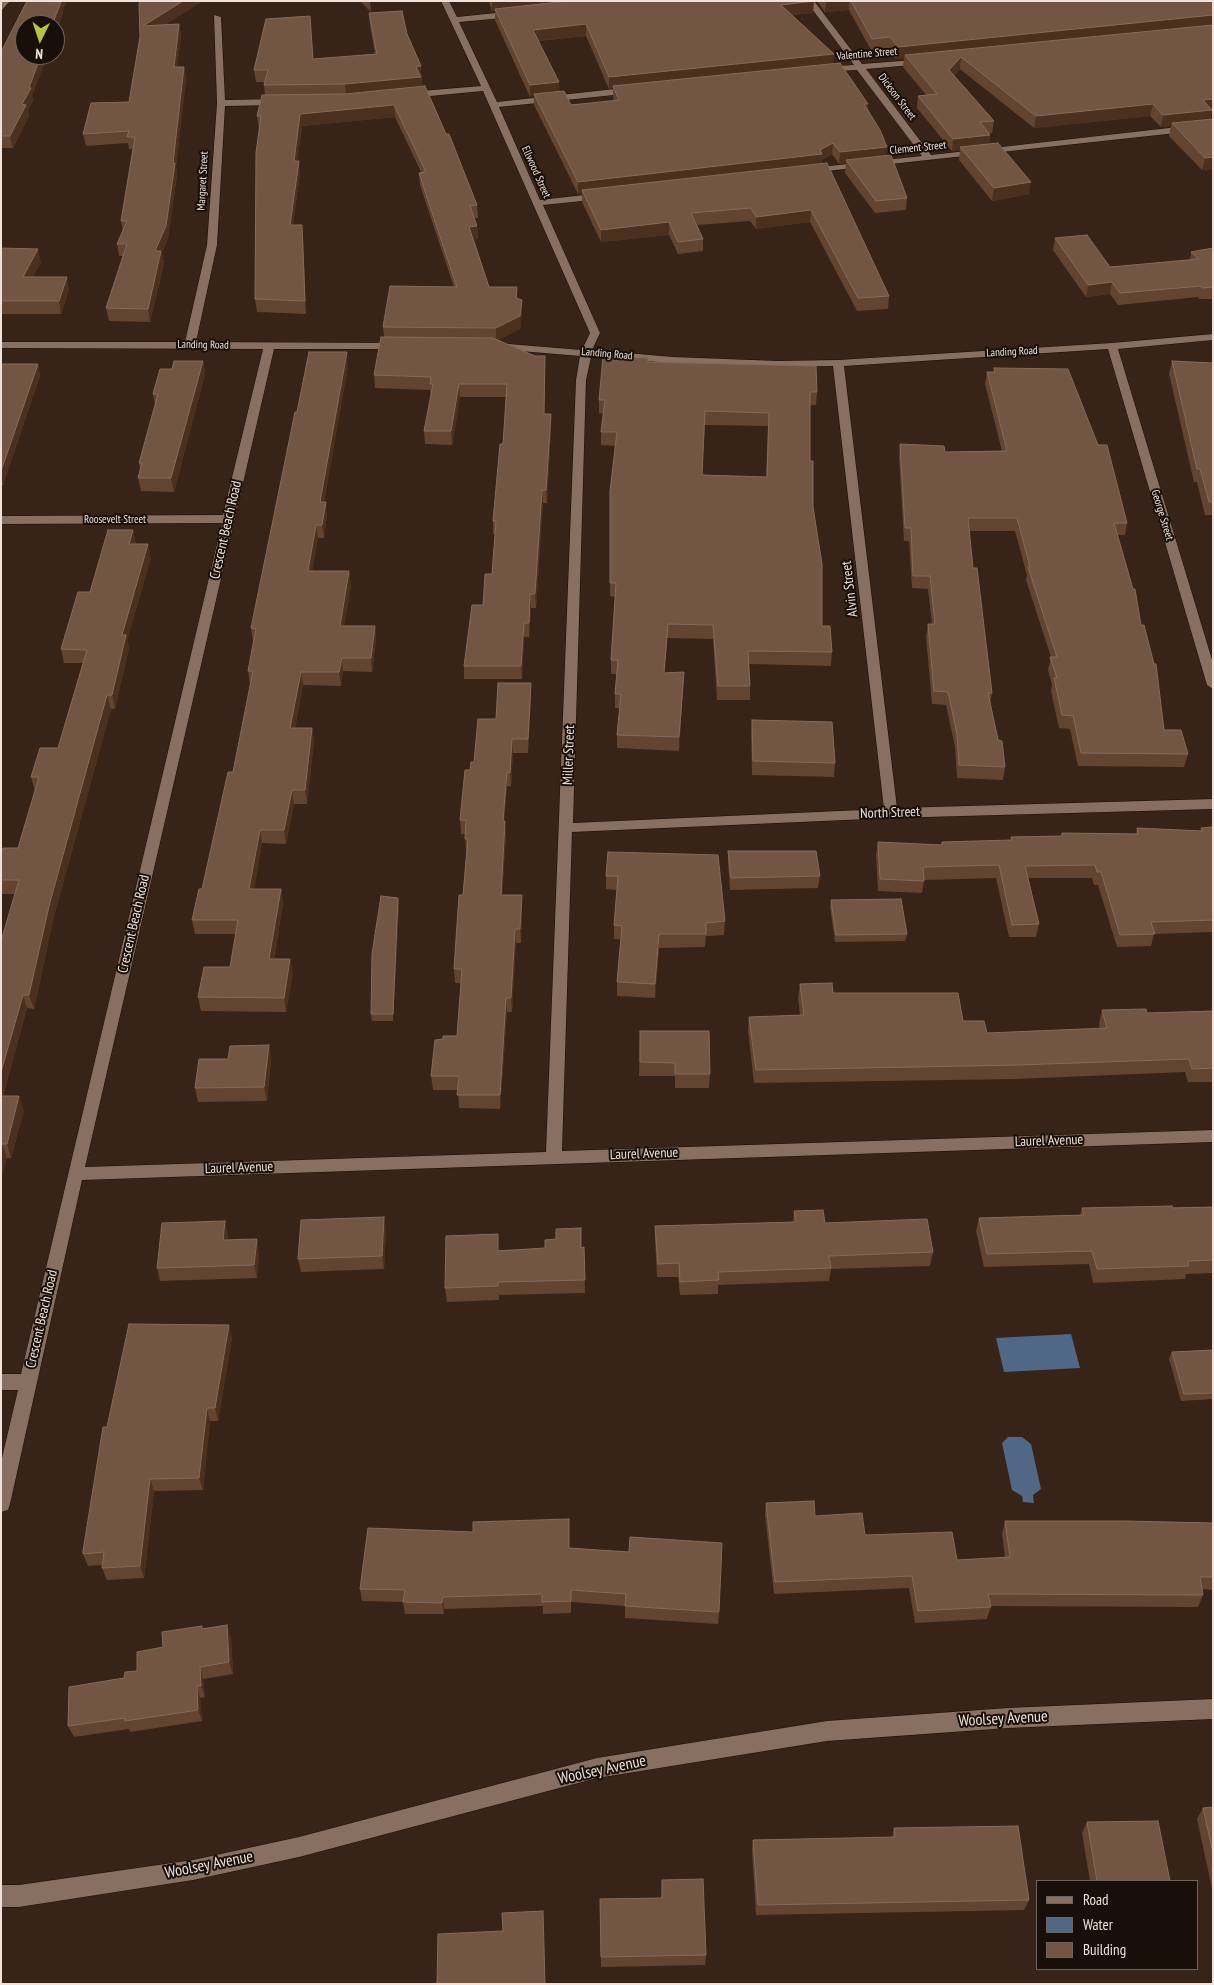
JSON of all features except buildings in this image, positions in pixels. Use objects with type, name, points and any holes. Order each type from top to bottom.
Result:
[{"type":"street","points":[[1,9],[6,1]]},
{"type":"street","name":"Ellwood Street","points":[[445,1],[486,88],[595,333],[595,337],[586,352]]},
{"type":"street","name":"Dickson Street","points":[[810,1],[929,158]]},
{"type":"street","points":[[454,20],[521,14]]},
{"type":"street","name":"Margaret Street","points":[[190,345],[212,245],[221,103],[217,17]]},
{"type":"street","name":"Valentine Street","points":[[815,70],[934,60]]},
{"type":"street","points":[[402,96],[486,88]]},
{"type":"street","points":[[493,105],[646,88]]},
{"type":"street","points":[[221,103],[288,102]]},
{"type":"street","name":"Clement Street","points":[[800,172],[1213,126]]},
{"type":"street","points":[[536,203],[614,194]]},
{"type":"street","name":"Landing Road","points":[[485,345],[740,363],[838,363],[1112,346],[1213,337]]},
{"type":"street","name":"Landing Road","points":[[1,345],[410,346]]},
{"type":"street","name":"Crescent Beach Road","points":[[1,1504],[75,1174],[269,346]]},
{"type":"street","name":"George Street","points":[[1112,346],[1213,685]]},
{"type":"street","name":"Miller Street","points":[[554,1157],[567,828],[580,413],[586,352]]},
{"type":"street","name":"Alvin Street","points":[[838,363],[891,812]]},
{"type":"street","name":"Roosevelt Street","points":[[1,520],[228,519]]},
{"type":"street","name":"North Street","points":[[567,828],[891,812],[1213,804]]},
{"type":"street","name":"Laurel Avenue","points":[[75,1174],[1213,1136]]},
{"type":"street","points":[[1,1382],[28,1382]]},
{"type":"street","name":"Woolsey Avenue","points":[[1,1896],[19,1896],[193,1870],[299,1847],[597,1768],[827,1731],[1008,1718],[1213,1709]]},
{"type":"water","points":[[1071,1334],[1080,1368],[1004,1372],[996,1338]]},
{"type":"water","points":[[1008,1437],[1022,1437],[1031,1444],[1041,1489],[1033,1495],[1034,1503],[1023,1502],[1022,1496],[1012,1490],[1002,1443]]}]
